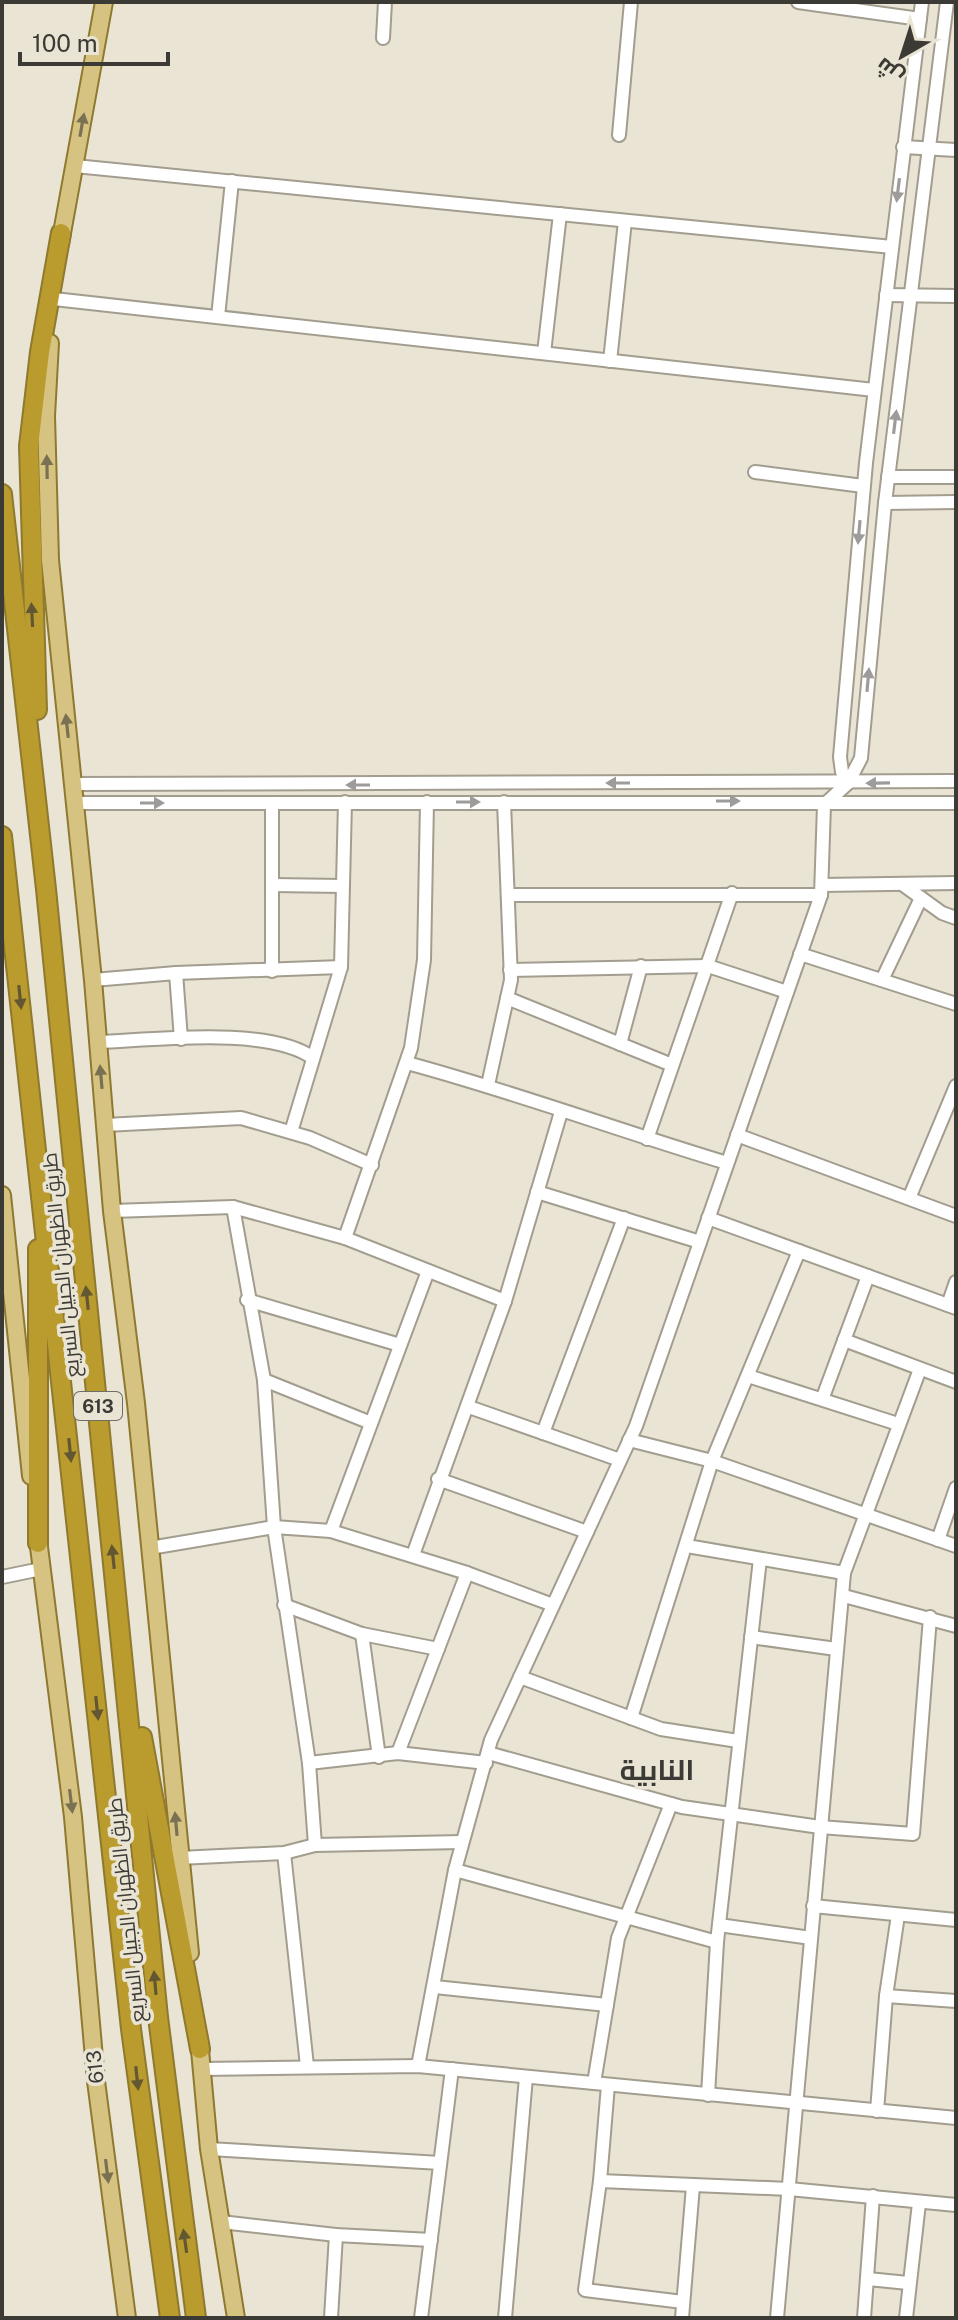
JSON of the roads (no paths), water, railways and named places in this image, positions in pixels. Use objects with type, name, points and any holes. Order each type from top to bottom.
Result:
[{"type":"highway","points":[[46,889],[31,574],[29,446],[40,352],[61,233]]},
{"type":"highway","name":"طريق الظهران الجبيل السريع","points":[[2,494],[46,889],[160,2032],[196,2318]]},
{"type":"highway","name":"طريق الظهران الجبيل السريع","points":[[2,836],[131,2029],[170,2318]]},
{"type":"highway","points":[[37,1150],[38,1543]]},
{"type":"highway","points":[[118,1612],[200,2049]]},
{"type":"main road","points":[[104,2],[61,233],[54,299],[46,416],[50,560],[93,980],[112,1211],[150,1548],[209,2149],[236,2318]]},
{"type":"main road","name":"613","points":[[2,1195],[6,1278],[73,1817],[96,2081],[127,2318]]},
{"type":"street","points":[[383,38],[385,2]]},
{"type":"street","points":[[619,135],[631,2]]},
{"type":"street","points":[[798,2],[881,8],[920,19]]},
{"type":"street","points":[[848,783],[842,772],[840,757],[863,486],[922,2]]},
{"type":"street","points":[[418,2066],[455,1870],[487,1758],[520,1677],[629,1440],[821,890],[824,805],[848,783],[861,758],[885,503],[947,2]]},
{"type":"street","points":[[903,147],[956,150]]},
{"type":"street","points":[[75,166],[892,247]]},
{"type":"street","points":[[218,317],[232,181]]},
{"type":"street","points":[[544,353],[560,214]]},
{"type":"street","points":[[610,361],[625,221]]},
{"type":"street","points":[[886,295],[956,296]]},
{"type":"street","points":[[54,299],[874,390]]},
{"type":"street","points":[[755,472],[863,486]]},
{"type":"street","points":[[888,477],[956,477]]},
{"type":"street","points":[[885,503],[956,502]]},
{"type":"street","points":[[72,784],[956,781]]},
{"type":"street","points":[[229,784],[230,803]]},
{"type":"street","points":[[291,1132],[341,967],[345,802]]},
{"type":"street","points":[[345,1238],[407,1063],[424,960],[427,802]]},
{"type":"street","points":[[488,1085],[510,970],[504,802]]},
{"type":"street","points":[[74,803],[956,803]]},
{"type":"street","points":[[272,803],[272,971]]},
{"type":"street","points":[[508,895],[732,893],[956,883]]},
{"type":"street","points":[[902,884],[942,913],[956,918]]},
{"type":"street","points":[[272,885],[343,886]]},
{"type":"street","points":[[647,1139],[732,893]]},
{"type":"street","points":[[882,980],[921,898]]},
{"type":"street","points":[[800,954],[956,1004]]},
{"type":"street","points":[[620,1044],[641,966]]},
{"type":"street","points":[[510,970],[708,966],[787,992]]},
{"type":"street","points":[[93,980],[176,973],[341,967]]},
{"type":"street","points":[[176,973],[181,1039]]},
{"type":"street","points":[[507,998],[672,1065]]},
{"type":"street","points":[[98,1042],[218,1037],[297,1046],[313,1058]]},
{"type":"street","points":[[407,1063],[488,1085],[561,1112],[727,1163]]},
{"type":"street","points":[[910,1196],[956,1086]]},
{"type":"street","points":[[413,1555],[505,1301],[561,1112]]},
{"type":"street","points":[[105,1125],[241,1118],[291,1132],[372,1165]]},
{"type":"street","points":[[737,1135],[910,1196],[956,1216]]},
{"type":"street","points":[[537,1192],[700,1242]]},
{"type":"street","points":[[112,1211],[233,1207],[345,1238],[505,1301]]},
{"type":"street","points":[[233,1207],[247,1300],[264,1380],[274,1527],[309,1763],[315,1845]]},
{"type":"street","points":[[543,1433],[624,1218]]},
{"type":"street","points":[[708,1218],[952,1306],[956,1282]]},
{"type":"street","points":[[631,1718],[712,1461],[799,1251]]},
{"type":"street","points":[[331,1531],[428,1271]]},
{"type":"street","points":[[823,1397],[868,1276]]},
{"type":"street","points":[[247,1300],[400,1345]]},
{"type":"street","points":[[844,1340],[956,1382]]},
{"type":"street","points":[[777,2318],[844,1573],[868,1517],[898,1424],[920,1369]]},
{"type":"street","points":[[748,1376],[823,1397],[898,1424]]},
{"type":"street","points":[[264,1380],[371,1423]]},
{"type":"street","points":[[469,1407],[620,1460]]},
{"type":"street","points":[[629,1440],[712,1461],[956,1546]]},
{"type":"street","points":[[438,1479],[587,1532]]},
{"type":"street","points":[[938,1540],[956,1488]]},
{"type":"street","points":[[150,1548],[274,1527],[331,1531],[413,1555],[553,1605]]},
{"type":"street","points":[[687,1546],[844,1573]]},
{"type":"street","points":[[708,2095],[717,1942],[734,1815],[738,1741],[760,1559]]},
{"type":"street","points":[[2,1577],[41,1569]]},
{"type":"street","points":[[398,1753],[467,1573]]},
{"type":"street","points":[[844,1596],[956,1626]]},
{"type":"street","points":[[284,1605],[362,1634],[438,1649]]},
{"type":"street","points":[[309,1763],[398,1753],[487,1758],[671,1804],[820,1827],[913,1834],[930,1617]]},
{"type":"street","points":[[362,1634],[379,1757]]},
{"type":"street","points":[[751,1637],[836,1649]]},
{"type":"street","points":[[520,1677],[661,1729],[738,1741]]},
{"type":"street","points":[[594,2083],[618,1938],[671,1804]]},
{"type":"street","points":[[179,1858],[284,1853],[315,1845],[462,1842]]},
{"type":"street","points":[[284,1853],[307,2066]]},
{"type":"street","points":[[455,1870],[717,1942]]},
{"type":"street","points":[[813,1906],[956,1920]]},
{"type":"street","points":[[877,2111],[886,1996],[898,1915]]},
{"type":"street","points":[[719,1925],[811,1938]]},
{"type":"street","points":[[435,1987],[607,2005]]},
{"type":"street","points":[[886,1996],[956,2001]]},
{"type":"street","points":[[202,2069],[418,2066],[796,2104],[956,2114]]},
{"type":"street","points":[[421,2318],[452,2069]]},
{"type":"street","points":[[505,2318],[526,2077]]},
{"type":"street","points":[[608,2085],[600,2181],[585,2290],[683,2302]]},
{"type":"street","points":[[209,2149],[440,2163]]},
{"type":"street","points":[[600,2181],[789,2189],[956,2205]]},
{"type":"street","points":[[682,2318],[693,2186]]},
{"type":"street","points":[[864,2318],[873,2196]]},
{"type":"street","points":[[906,2318],[919,2203]]},
{"type":"street","points":[[221,2222],[336,2235],[431,2240]]},
{"type":"street","points":[[331,2318],[336,2235]]},
{"type":"street","points":[[868,2279],[908,2283]]},
{"type":"district","name":"النابية","points":[[657,1769]]}]
